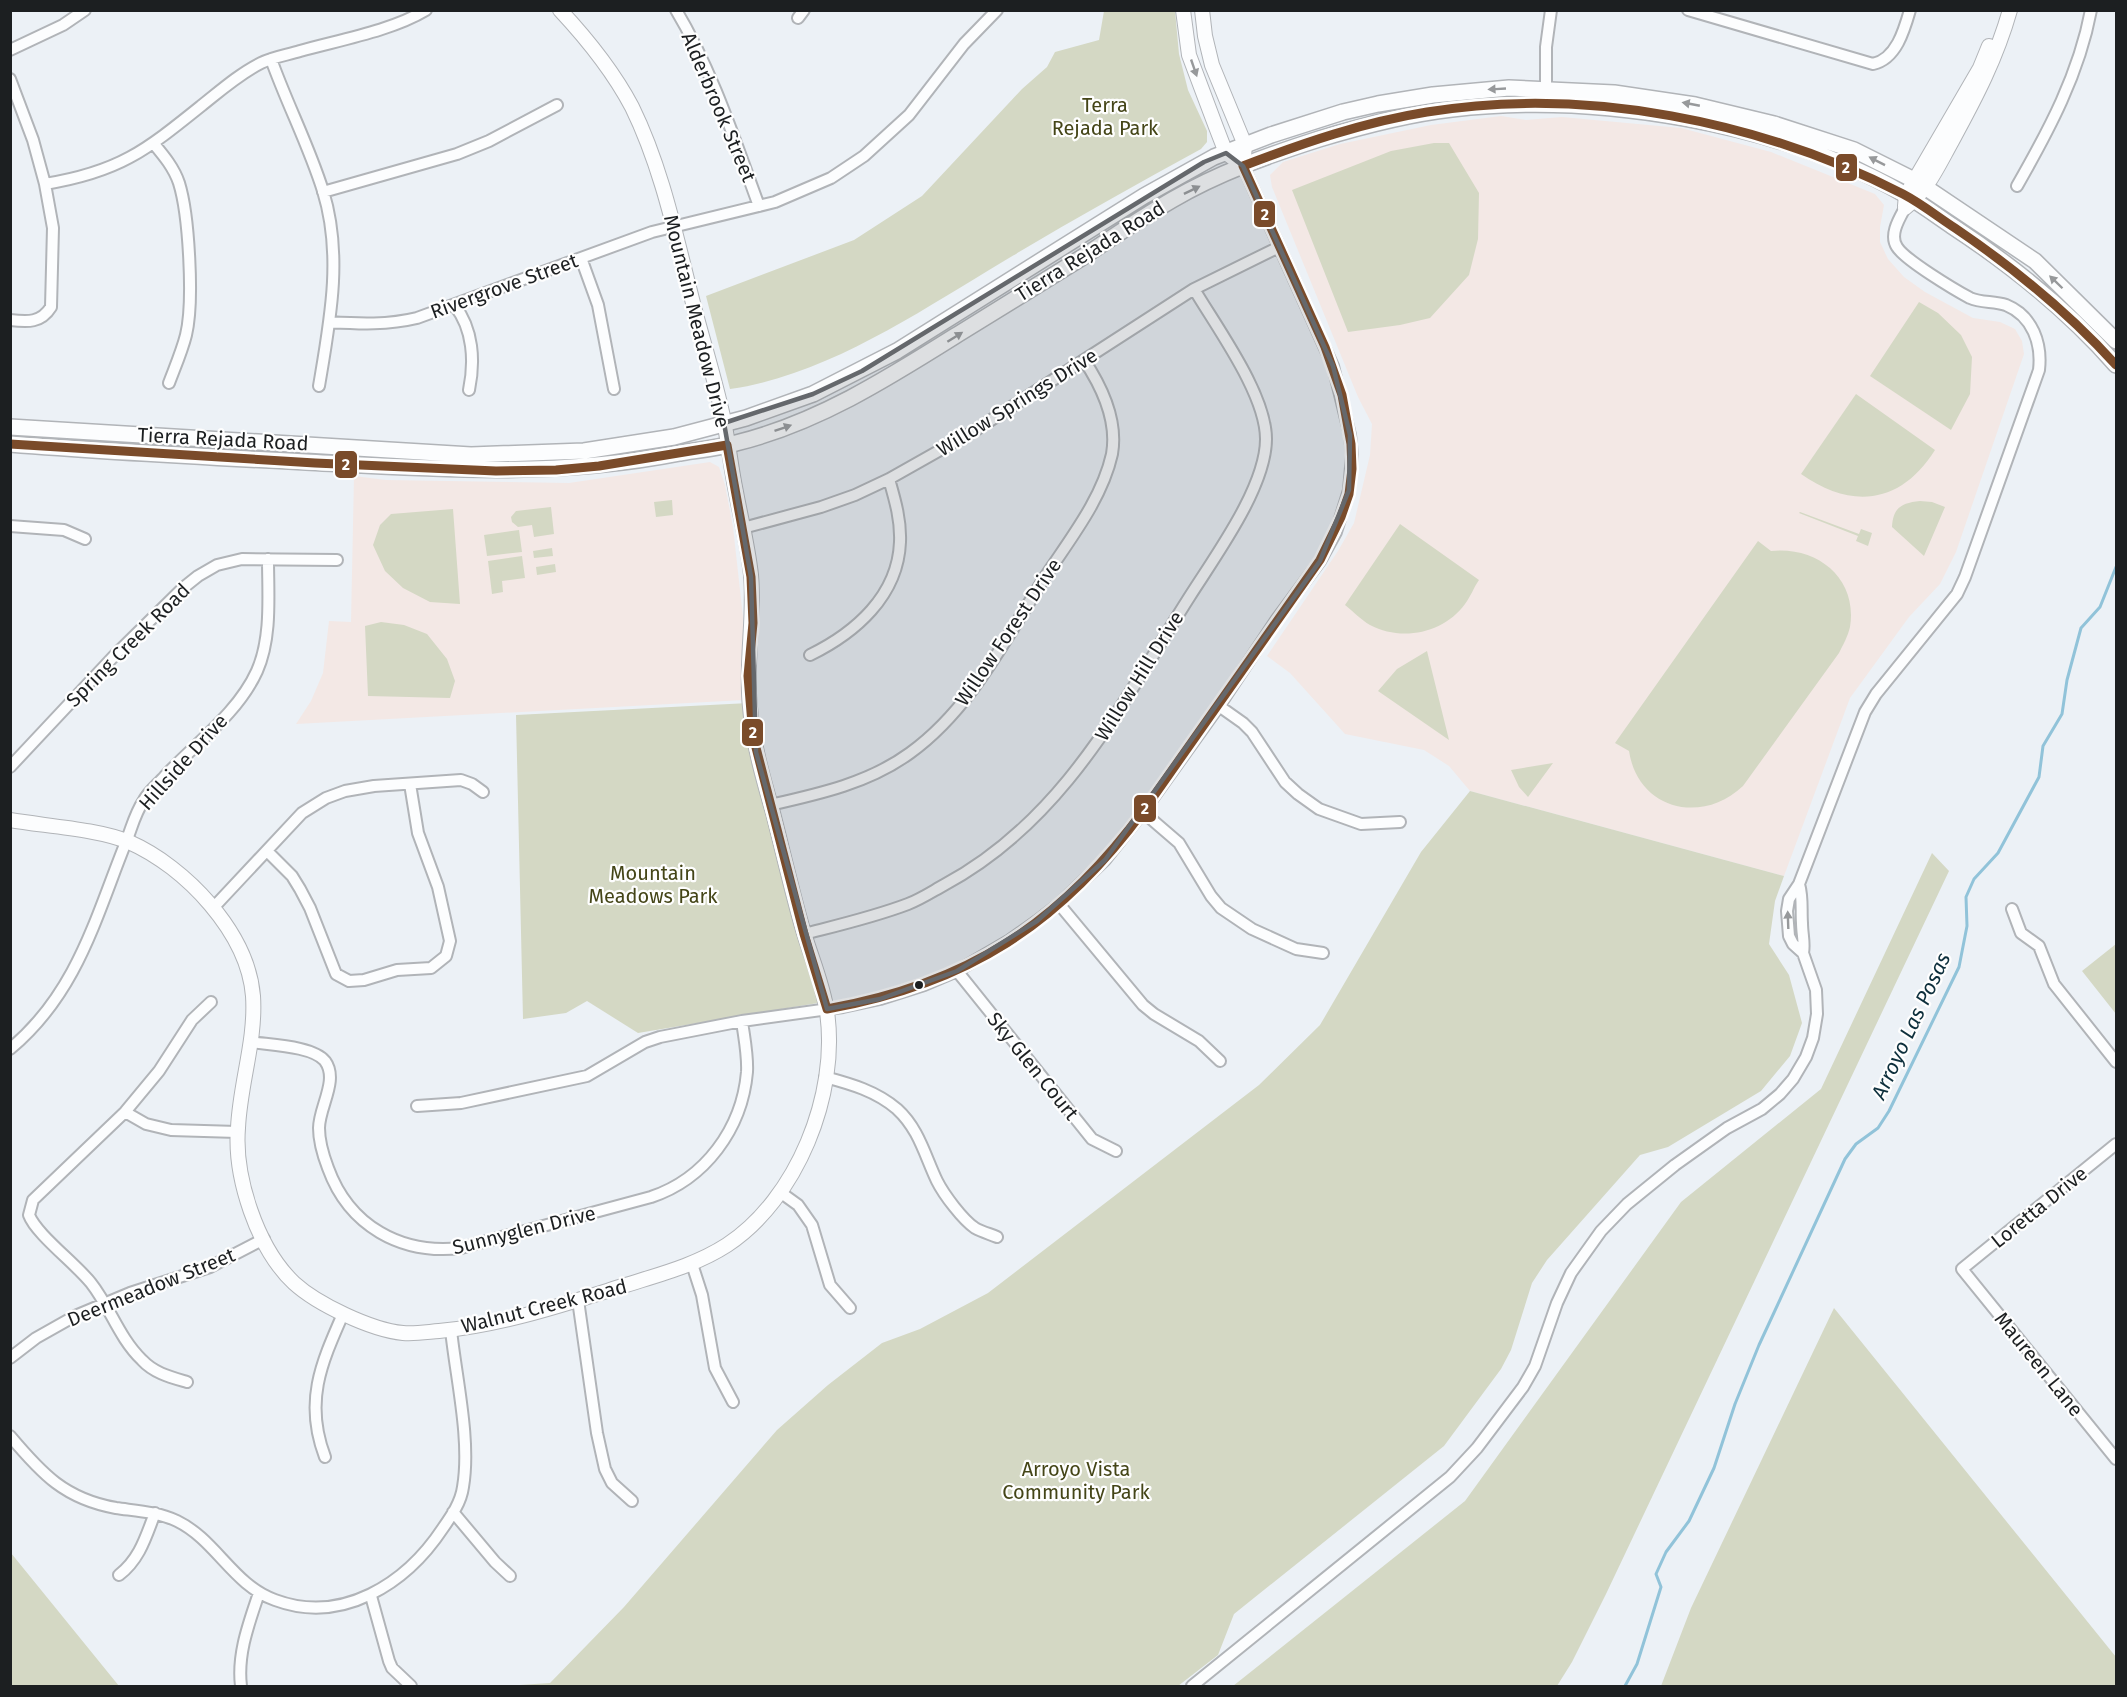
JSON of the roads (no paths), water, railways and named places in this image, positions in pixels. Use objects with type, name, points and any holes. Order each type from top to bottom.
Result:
[{"type":"main road","name":"Tierra Rejada Road","points":[[10,427],[471,455],[584,451],[674,437],[746,418],[813,394],[862,371],[1144,196],[1204,162],[1245,145],[1343,112],[1378,104],[1484,89],[1546,89],[1614,93],[1667,100],[1744,116],[1854,150],[1921,184],[2035,261],[2094,329],[2116,365]]},
{"type":"main road","name":"Tierra Rejada Road","points":[[10,444],[102,452],[512,471],[556,470],[620,464],[727,445],[791,426],[855,396],[922,357],[1170,201],[1243,166],[1289,148],[1349,130],[1456,108],[1546,105],[1611,108],[1663,114],[1768,137],[1844,165],[1908,201],[2021,274],[2094,329],[2116,341]]},
{"type":"street","points":[[10,50],[63,25],[86,10]]},
{"type":"street","points":[[45,184],[104,171],[129,160],[154,144],[230,83],[261,63],[410,19],[426,10]]},
{"type":"street","name":"Mountain Meadow Drive","points":[[560,10],[619,83],[648,144],[674,227],[724,423],[751,577],[753,611],[748,676],[749,703],[756,752],[804,934],[827,1009]]},
{"type":"street","name":"Alderbrook Street","points":[[676,10],[696,48],[752,182],[759,206]]},
{"type":"street","name":"Rivergrove Street","points":[[330,322],[397,323],[455,306],[652,232],[775,202],[822,182],[864,156],[909,115],[964,44],[997,10]]},
{"type":"street","points":[[417,1106],[461,1103],[587,1076],[645,1042],[660,1037],[742,1021],[880,999],[924,985],[957,971],[1010,940],[1059,904],[1105,860],[1143,812],[1219,706],[1326,551],[1344,509],[1350,483],[1352,455],[1350,435],[1333,366],[1243,166],[1226,153],[1191,62],[1183,10]]},
{"type":"street","points":[[1202,10],[1212,65],[1245,145],[1243,166]]},
{"type":"street","points":[[1546,105],[1546,47],[1551,10]]},
{"type":"street","points":[[1688,10],[1873,64],[1892,53],[1910,10]]},
{"type":"street","points":[[1921,184],[1980,68],[2001,10]]},
{"type":"street","points":[[1192,1686],[1459,1469],[1523,1387],[1535,1366],[1557,1303],[1571,1273],[1601,1231],[1651,1183],[1727,1128],[1762,1109],[1787,1087],[1806,1057],[1813,1038],[1816,990],[1803,953],[1793,944],[1789,936],[1789,899],[1799,884],[1865,712],[1876,694],[1957,594],[2038,370],[2040,355],[2037,337],[2030,324],[2018,312],[2005,305],[1971,298],[1926,270],[1897,247],[1894,236],[1897,222],[1908,201],[1921,184],[1989,73],[2010,10]]},
{"type":"street","points":[[2017,186],[2062,104],[2081,51],[2091,10]]},
{"type":"street","points":[[271,59],[323,192],[328,216],[334,272],[330,322],[319,386]]},
{"type":"street","points":[[10,79],[33,140],[45,184],[53,228],[52,303],[44,316],[35,321],[10,320]]},
{"type":"street","points":[[323,192],[457,154],[489,141],[557,105]]},
{"type":"street","points":[[154,144],[170,165],[178,180],[184,200],[189,276],[190,306],[186,334],[169,383]]},
{"type":"street","name":"Willow Springs Drive","points":[[742,528],[821,507],[855,495],[889,479],[974,431],[1194,290],[1279,247]]},
{"type":"street","points":[[581,258],[598,305],[614,389]]},
{"type":"street","name":"Willow Hill Drive","points":[[804,934],[862,920],[910,903],[963,874],[1017,835],[1061,790],[1087,757],[1215,558],[1253,490],[1264,462],[1266,436],[1263,419],[1252,388],[1194,290]]},
{"type":"street","points":[[455,306],[462,315],[472,353],[473,371],[469,390]]},
{"type":"street","name":"Willow Forest Drive","points":[[770,805],[842,787],[889,766],[909,754],[939,729],[976,683],[1090,507],[1106,472],[1112,453],[1113,428],[1108,406],[1084,360]]},
{"type":"street","points":[[810,655],[831,645],[856,627],[873,610],[891,580],[900,543],[897,505],[889,479]]},
{"type":"street","points":[[10,526],[64,530],[85,539]]},
{"type":"street","name":"Hillside Drive","points":[[10,1049],[38,1024],[70,979],[80,959],[135,816],[145,798],[235,705],[249,686],[266,643],[268,559]]},
{"type":"street","name":"Spring Creek Road","points":[[10,767],[115,655],[190,582],[217,565],[230,561],[337,560]]},
{"type":"street","points":[[1219,706],[1248,727],[1285,782],[1319,809],[1361,824],[1400,822]]},
{"type":"street","points":[[213,908],[268,852],[302,813],[326,798],[345,791],[374,786],[461,780],[483,792]]},
{"type":"street","points":[[268,852],[292,876],[300,889],[310,908],[333,970],[343,979],[364,980],[397,970],[431,968],[446,956],[450,941],[438,887],[418,833],[410,784]]},
{"type":"street","points":[[1143,812],[1179,843],[1211,896],[1221,908],[1252,929],[1296,949],[1323,953]]},
{"type":"street","name":"Walnut Creek Road","points":[[10,820],[105,835],[127,841],[173,870],[213,908],[238,943],[246,962],[253,998],[251,1042],[237,1132],[242,1181],[251,1209],[264,1239],[288,1277],[297,1285],[343,1314],[395,1332],[485,1326],[692,1264],[739,1237],[764,1214],[780,1192],[801,1156],[814,1125],[829,1048],[827,1009]]},
{"type":"street","points":[[1059,904],[1143,1005],[1199,1041],[1220,1061]]},
{"type":"street","points":[[2012,909],[2021,933],[2039,946],[2054,984],[2116,1062]]},
{"type":"street","name":"Sky Glen Court","points":[[957,971],[1092,1139],[1116,1151]]},
{"type":"street","points":[[187,1382],[156,1371],[140,1359],[88,1279],[31,1219],[30,1206],[38,1194],[126,1112],[159,1071],[192,1020],[212,1002]]},
{"type":"street","name":"Sunnyglen Drive","points":[[251,1042],[310,1051],[323,1058],[330,1081],[320,1116],[320,1136],[329,1170],[341,1196],[361,1218],[393,1240],[414,1247],[444,1250],[461,1248],[669,1192],[682,1183],[707,1162],[719,1147],[729,1132],[741,1104],[747,1070],[742,1021]]},
{"type":"street","points":[[825,1077],[868,1090],[898,1110],[922,1143],[937,1181],[945,1194],[971,1225],[997,1237]]},
{"type":"street","points":[[126,1112],[153,1126],[171,1130],[237,1132]]},
{"type":"street","name":"Loretta Drive","points":[[1962,1269],[2116,1144]]},
{"type":"street","points":[[780,1192],[798,1205],[812,1225],[831,1286],[850,1308]]},
{"type":"street","name":"Deermeadow Street","points":[[10,1358],[50,1329],[104,1303],[210,1267],[264,1239]]},
{"type":"street","points":[[692,1264],[702,1295],[715,1368],[733,1402]]},
{"type":"street","name":"Maureen Lane","points":[[1962,1269],[2116,1460]]},
{"type":"street","points":[[578,1300],[597,1433],[605,1469],[616,1488],[632,1501]]},
{"type":"street","points":[[325,1457],[317,1436],[316,1390],[326,1352],[343,1314]]},
{"type":"street","points":[[10,1436],[38,1469],[69,1492],[106,1506],[155,1513],[193,1530],[235,1573],[259,1593],[287,1604],[320,1608],[339,1606],[371,1596],[413,1564],[430,1546],[462,1495],[465,1456],[451,1330]]},
{"type":"street","points":[[453,1512],[495,1562],[510,1576]]},
{"type":"street","points":[[119,1575],[139,1554],[155,1513]]},
{"type":"street","points":[[241,1686],[243,1643],[259,1593]]},
{"type":"street","points":[[371,1596],[392,1668],[411,1686]]},
{"type":"waterway","name":"Arroyo Las Posas","points":[[1625,1686],[1637,1664],[1661,1587],[1656,1574],[1666,1552],[1689,1521],[1714,1468],[1735,1404],[1759,1345],[1845,1159],[1856,1144],[1878,1128],[1889,1111],[1959,967],[1967,926],[1966,897],[1974,879],[1998,853],[2039,777],[2043,746],[2062,714],[2067,680],[2081,628],[2100,607],[2116,567]]},
{"type":"park label","name":"Terra Rejada Park","points":[[1105,116]]},
{"type":"park label","name":"Mountain Meadows Park","points":[[653,884]]},
{"type":"park label","name":"Arroyo Vista Community Park","points":[[1076,1480]]}]
